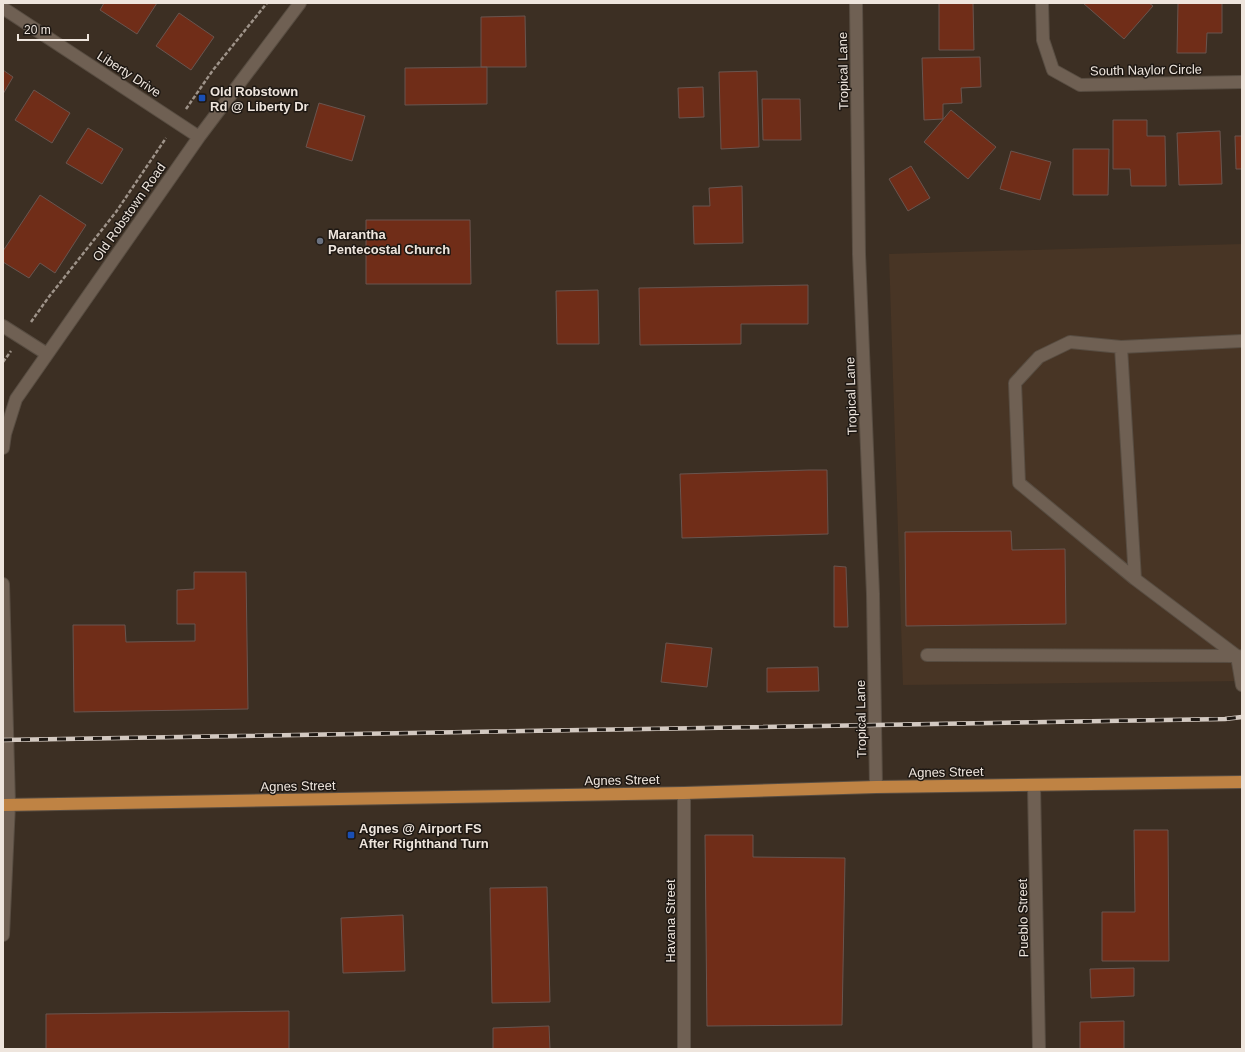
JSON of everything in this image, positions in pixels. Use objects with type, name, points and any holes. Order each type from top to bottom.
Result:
[{"type":"main road","name":"Agnes Street","points":[[6,805],[684,793],[876,787],[1242,782]]},
{"type":"street","name":"Old Robstown Road","points":[[3,448],[5,434],[16,400],[199,137],[300,3]]},
{"type":"street","name":"Tropical Lane","points":[[856,3],[859,254],[873,594],[876,787]]},
{"type":"street","name":"South Naylor Circle","points":[[1042,3],[1043,40],[1053,70],[1080,85],[1242,82]]},
{"type":"street","name":"Liberty Drive","points":[[3,8],[199,137]]},
{"type":"street","points":[[3,326],[47,354]]},
{"type":"street","points":[[1242,341],[1121,347],[1070,342],[1039,357],[1014,383],[1019,483],[1136,579],[1240,656],[1242,685]]},
{"type":"street","points":[[1121,347],[1136,579]]},
{"type":"street","points":[[3,584],[6,805],[3,935]]},
{"type":"street","points":[[928,655],[1240,656]]},
{"type":"street","name":"Pueblo Street","points":[[1034,786],[1040,1049]]},
{"type":"street","name":"Havana Street","points":[[684,793],[684,1049]]},
{"type":"path","points":[[3,362],[48,298],[116,212],[213,70],[267,3]]},
{"type":"shaded area","points":[[1242,244],[1242,681],[903,685],[889,254]]},
{"type":"building","points":[[104,3],[157,3],[137,34],[100,10]]},
{"type":"building","points":[[939,3],[973,3],[974,50],[939,50]]},
{"type":"building","points":[[1083,3],[1149,3],[1153,6],[1124,39]]},
{"type":"building","points":[[1178,3],[1222,3],[1222,33],[1207,33],[1206,53],[1177,53]]},
{"type":"building","points":[[179,13],[214,37],[191,70],[156,46]]},
{"type":"building","points":[[525,16],[526,67],[481,67],[481,17]]},
{"type":"building","points":[[980,57],[981,87],[961,88],[962,103],[943,104],[943,119],[924,120],[922,58]]},
{"type":"building","points":[[487,67],[487,104],[405,105],[405,68]]},
{"type":"building","points":[[3,70],[13,77],[3,94]]},
{"type":"building","points":[[757,71],[759,147],[721,149],[719,72]]},
{"type":"building","points":[[703,87],[704,117],[679,118],[678,88]]},
{"type":"building","points":[[34,90],[70,113],[52,143],[15,120]]},
{"type":"building","points":[[762,99],[800,99],[801,140],[763,140]]},
{"type":"building","points":[[319,103],[365,116],[352,161],[306,147]]},
{"type":"building","points":[[951,110],[996,147],[968,179],[924,142]]},
{"type":"building","points":[[1113,120],[1147,120],[1147,136],[1165,136],[1166,186],[1131,186],[1130,169],[1113,169]]},
{"type":"building","points":[[88,128],[123,149],[102,184],[66,163]]},
{"type":"building","points":[[1220,131],[1222,184],[1179,185],[1177,133]]},
{"type":"building","points":[[1235,136],[1242,136],[1242,169],[1236,169]]},
{"type":"building","points":[[1073,149],[1109,149],[1108,195],[1073,195]]},
{"type":"building","points":[[1011,151],[1051,162],[1040,200],[1000,189]]},
{"type":"building","points":[[911,166],[930,198],[908,211],[889,179]]},
{"type":"building","points":[[742,186],[743,243],[694,244],[693,206],[710,206],[709,188]]},
{"type":"building","points":[[40,195],[86,225],[55,273],[40,263],[29,278],[3,262],[3,251]]},
{"type":"building","points":[[366,220],[470,220],[471,284],[366,284]]},
{"type":"building","points":[[808,285],[808,324],[741,324],[741,344],[640,345],[639,288]]},
{"type":"building","points":[[598,290],[599,344],[557,344],[556,291]]},
{"type":"building","points":[[827,470],[828,534],[682,538],[680,474]]},
{"type":"building","points":[[1011,531],[1012,550],[1065,549],[1066,624],[906,626],[905,532]]},
{"type":"building","points":[[834,566],[846,567],[848,627],[834,627]]},
{"type":"building","points":[[194,572],[246,572],[248,709],[74,712],[73,625],[125,625],[126,642],[195,641],[195,624],[177,624],[177,590],[194,589]]},
{"type":"building","points":[[666,643],[712,648],[707,687],[661,682]]},
{"type":"building","points":[[818,667],[819,691],[767,692],[767,668]]},
{"type":"building","points":[[1134,830],[1168,830],[1169,961],[1102,961],[1102,912],[1135,912]]},
{"type":"building","points":[[705,835],[753,835],[753,857],[845,858],[842,1025],[707,1026]]},
{"type":"building","points":[[547,887],[550,1002],[492,1003],[490,888]]},
{"type":"building","points":[[403,915],[405,971],[343,973],[341,918]]},
{"type":"building","points":[[1134,968],[1134,996],[1091,998],[1090,969]]},
{"type":"building","points":[[289,1011],[289,1049],[46,1049],[46,1014]]},
{"type":"building","points":[[1124,1021],[1124,1049],[1080,1049],[1080,1022]]},
{"type":"building","points":[[549,1026],[550,1049],[493,1049],[493,1028]]},
{"type":"railway","points":[[3,740],[1225,719],[1242,717]]},
{"type":"place","name":"Old Robstown Rd @ Liberty Dr","points":[[202,98]]},
{"type":"place","name":"Marantha Pentecostal Church","points":[[320,241]]},
{"type":"place","name":"Agnes @ Airport FS After Righthand Turn","points":[[351,835]]}]
